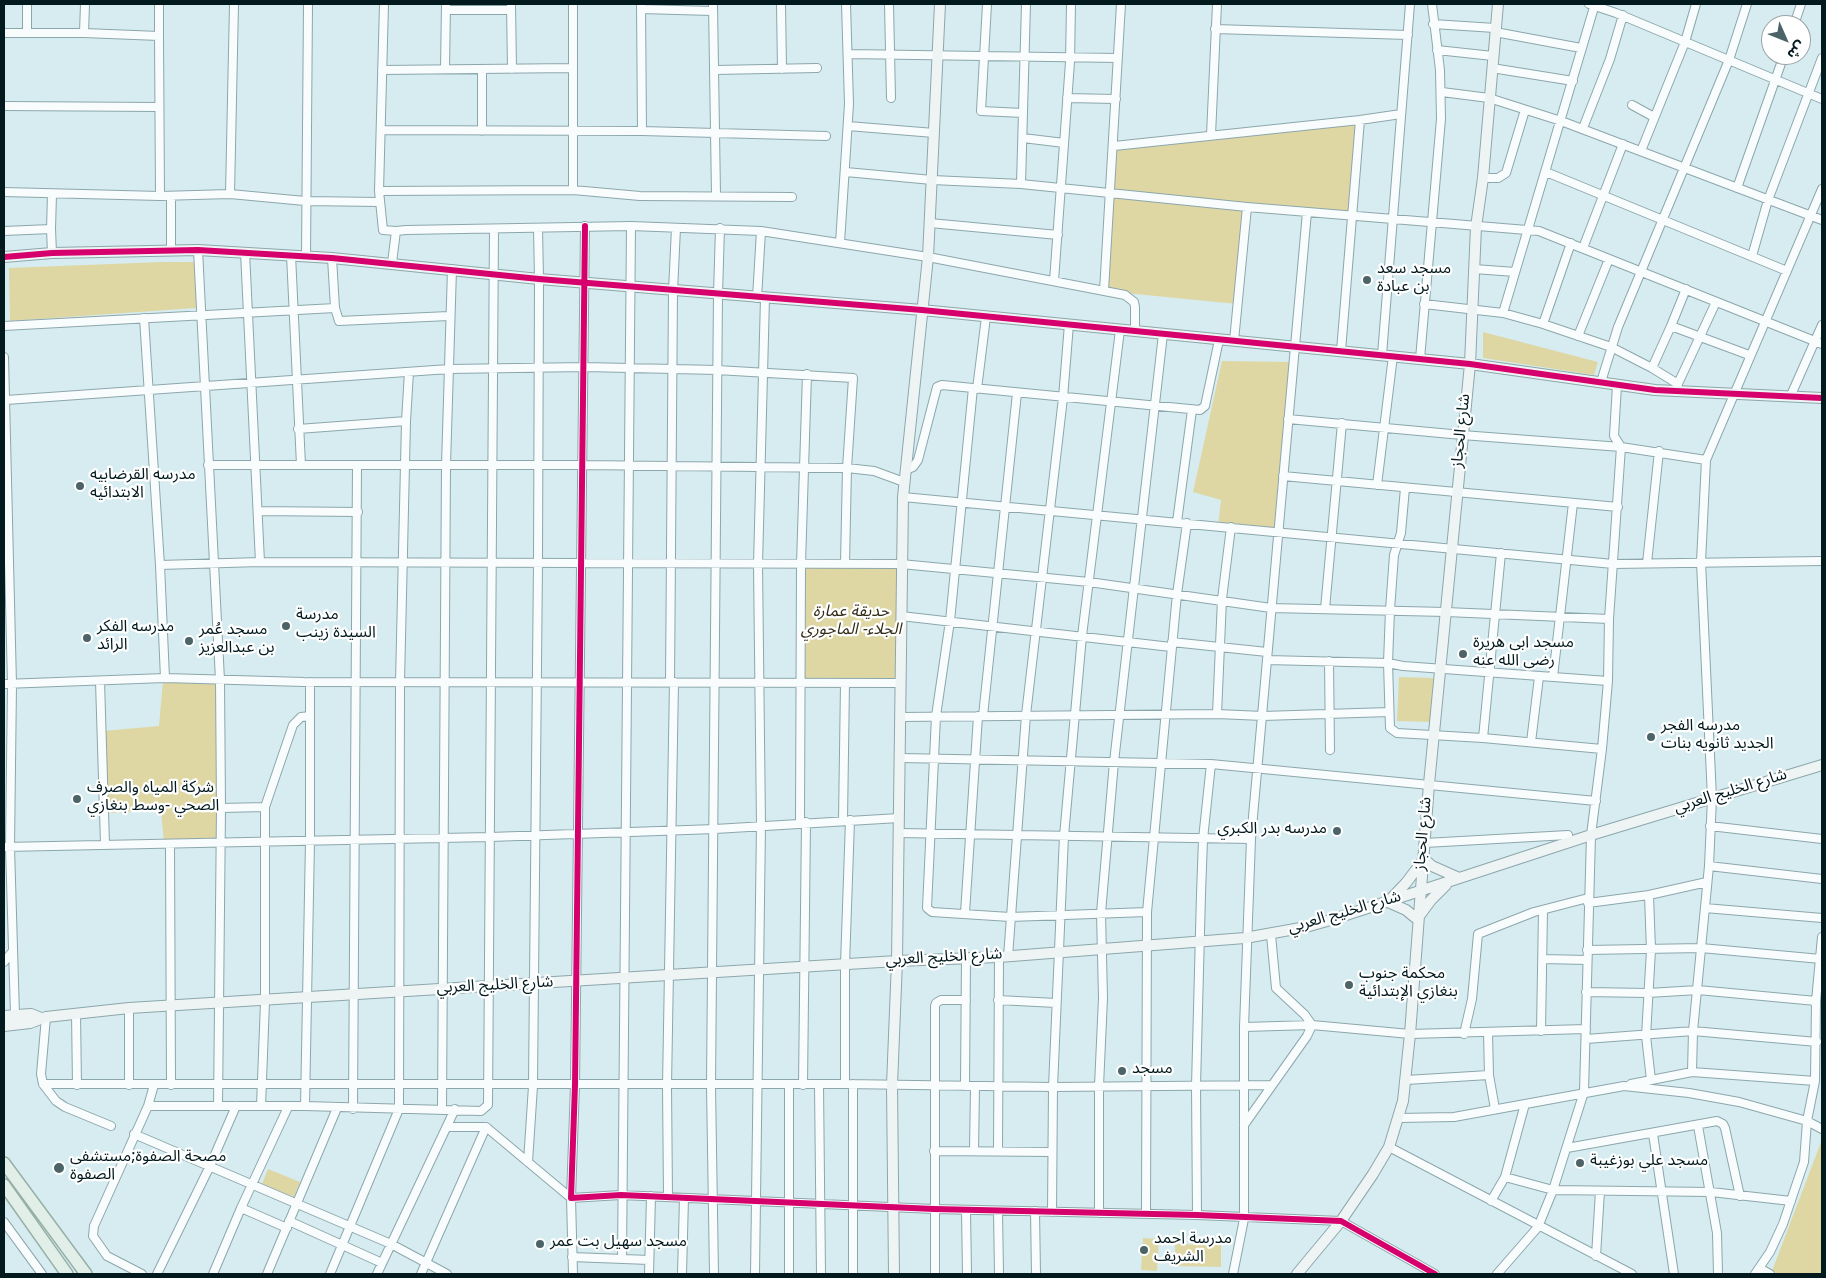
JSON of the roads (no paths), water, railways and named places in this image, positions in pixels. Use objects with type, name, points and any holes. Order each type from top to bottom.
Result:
[{"type":"main road","points":[[894,1274],[892,1085],[897,961],[901,758],[900,683],[903,497],[928,257],[940,4]]},
{"type":"main road","name":"شارع الحجاز","points":[[1297,1274],[1358,1199],[1389,1147],[1399,1118],[1406,1080],[1417,919],[1470,364],[1476,227],[1483,178],[1498,4]]},
{"type":"main road","points":[[4,257],[52,253],[198,250],[332,258],[540,279],[1069,324],[1470,364],[1617,385],[1676,387],[1734,395],[1791,395],[1822,398]]},
{"type":"main road","name":"شارع الخليج العربي","points":[[4,1026],[30,1023],[44,1017],[129,1008],[265,1002],[897,961],[1003,957],[1245,938],[1306,927],[1420,892],[1591,835],[1822,765]]},
{"type":"main road","points":[[1424,859],[1454,880],[1431,900],[1417,919],[1406,910],[1388,902],[1406,884],[1424,859]]},
{"type":"main road","name":"شارع الخليج العربي","points":[[4,1016],[31,1014],[44,1017]]},
{"type":"main road","points":[[4,1163],[86,1274]]},
{"type":"main road","points":[[4,1185],[67,1274]]},
{"type":"street","points":[[27,4],[27,33]]},
{"type":"street","points":[[84,33],[85,4]]},
{"type":"street","points":[[160,4],[158,107],[160,196]]},
{"type":"street","points":[[230,194],[234,4]]},
{"type":"street","points":[[306,256],[308,4]]},
{"type":"street","points":[[384,4],[379,191],[383,230],[631,226],[761,231],[928,257],[1125,296],[1134,302],[1135,331]]},
{"type":"street","points":[[573,4],[573,190]]},
{"type":"street","points":[[781,4],[782,69]]},
{"type":"street","points":[[840,243],[848,126],[846,4]]},
{"type":"street","points":[[889,4],[891,98]]},
{"type":"street","points":[[987,4],[981,111],[1023,113]]},
{"type":"street","points":[[1021,184],[1026,4]]},
{"type":"street","points":[[1054,281],[1062,188],[1070,56],[1071,4]]},
{"type":"street","points":[[1104,292],[1109,195],[1114,146],[1120,4]]},
{"type":"street","points":[[1211,135],[1217,4]]},
{"type":"street","points":[[1377,485],[1384,428],[1391,218],[1410,4]]},
{"type":"street","points":[[1420,359],[1442,92],[1432,4]]},
{"type":"street","points":[[1502,313],[1546,172],[1593,4],[1822,99]]},
{"type":"street","points":[[1583,128],[1610,59],[1620,14],[1620,4]]},
{"type":"street","points":[[1641,151],[1685,42],[1696,4]]},
{"type":"street","points":[[1601,382],[1611,347],[1641,271],[1729,60],[1747,4]]},
{"type":"street","points":[[642,131],[641,6],[713,8],[716,195]]},
{"type":"street","points":[[445,69],[446,7],[511,7],[512,69]]},
{"type":"street","points":[[1434,24],[1495,30],[1581,48]]},
{"type":"street","points":[[1215,29],[1408,35]]},
{"type":"street","points":[[4,33],[84,33],[159,36]]},
{"type":"street","points":[[1437,50],[1493,56]]},
{"type":"street","points":[[848,54],[890,53],[1118,58]]},
{"type":"street","points":[[1752,256],[1768,200],[1822,58]]},
{"type":"street","points":[[1737,188],[1781,65]]},
{"type":"street","points":[[382,70],[573,68]]},
{"type":"street","points":[[715,70],[817,68]]},
{"type":"street","points":[[1492,68],[1572,81]]},
{"type":"street","points":[[482,69],[482,131]]},
{"type":"street","points":[[1442,92],[1489,98],[1583,128],[1822,220]]},
{"type":"street","points":[[1067,98],[1116,99]]},
{"type":"street","points":[[1632,105],[1654,116]]},
{"type":"street","points":[[4,106],[158,107]]},
{"type":"street","points":[[1483,178],[1498,178],[1506,172],[1525,110]]},
{"type":"street","points":[[1114,146],[1401,114]]},
{"type":"street","points":[[1340,351],[1360,120]]},
{"type":"street","points":[[848,126],[934,133]]},
{"type":"street","points":[[381,130],[642,131],[826,136]]},
{"type":"street","points":[[1022,138],[1064,143]]},
{"type":"street","points":[[1583,248],[1624,144]]},
{"type":"street","points":[[846,172],[932,180],[1021,184],[1109,195],[1540,231],[1819,342]]},
{"type":"street","points":[[1546,172],[1786,271]]},
{"type":"street","points":[[1692,1072],[1693,1031],[1708,882],[1712,798],[1702,562],[1706,460],[1749,355],[1822,189]]},
{"type":"street","points":[[379,191],[573,190],[640,196],[792,197]]},
{"type":"street","points":[[4,192],[160,196],[230,194],[305,200],[380,202]]},
{"type":"street","points":[[52,194],[52,253]]},
{"type":"street","points":[[171,196],[171,250]]},
{"type":"street","points":[[1234,341],[1247,207]]},
{"type":"street","points":[[1233,1274],[1244,1219],[1245,938],[1251,839],[1307,212]]},
{"type":"street","points":[[930,223],[1058,235]]},
{"type":"street","points":[[572,1274],[571,1198],[575,1086],[586,283],[585,226]]},
{"type":"street","points":[[622,1259],[628,369],[631,226]]},
{"type":"street","points":[[528,1162],[533,1086],[539,466],[538,368],[540,279],[538,228]]},
{"type":"street","points":[[668,1197],[667,1086],[672,682],[670,564],[674,370],[673,290],[676,228]]},
{"type":"street","points":[[714,1274],[711,1086],[714,973],[714,683],[720,228]]},
{"type":"street","points":[[4,232],[51,229]]},
{"type":"street","points":[[148,1106],[485,1109],[488,1105],[494,229]]},
{"type":"street","points":[[392,263],[396,231]]},
{"type":"street","points":[[755,1274],[756,1084],[760,970],[761,825],[758,564],[762,372],[761,231]]},
{"type":"street","points":[[1543,324],[1571,243]]},
{"type":"street","points":[[198,250],[220,680],[221,808],[218,1106]]},
{"type":"street","points":[[245,252],[260,562]]},
{"type":"street","points":[[291,255],[292,310],[301,465]]},
{"type":"street","points":[[332,258],[335,308],[337,318],[344,322],[449,316]]},
{"type":"street","points":[[1578,336],[1609,259]]},
{"type":"street","points":[[442,1109],[447,564],[446,466],[449,316],[452,269]]},
{"type":"street","points":[[1474,269],[1515,272]]},
{"type":"street","points":[[1652,368],[1672,326],[1686,289]]},
{"type":"street","points":[[1424,304],[1502,313],[1543,324],[1611,347],[1652,368],[1676,387],[1716,302]]},
{"type":"street","points":[[4,326],[335,308]]},
{"type":"street","points":[[986,317],[975,388],[950,622],[936,716],[930,834],[929,911],[1010,917],[1147,912]]},
{"type":"street","points":[[144,318],[150,390],[165,678]]},
{"type":"street","points":[[998,1151],[998,1000],[1010,917],[1026,715],[1063,398],[1069,324]]},
{"type":"street","points":[[1791,395],[1819,342],[1822,325]]},
{"type":"street","points":[[1672,326],[1749,355]]},
{"type":"street","points":[[1052,1212],[1053,1087],[1064,836],[1082,636],[1120,330]]},
{"type":"street","points":[[1099,1213],[1099,1086],[1103,998],[1100,949],[1101,913],[1119,715],[1153,405],[1163,334]]},
{"type":"street","points":[[905,470],[913,467],[918,460],[937,387],[942,385],[1200,410],[1205,406],[1219,340]]},
{"type":"street","points":[[4,357],[8,684],[7,847],[15,1015]]},
{"type":"street","points":[[6,400],[449,369],[585,367],[718,370],[853,378],[847,468],[845,564]]},
{"type":"street","points":[[330,1274],[399,1109],[400,682],[404,464],[409,372]]},
{"type":"street","points":[[802,1084],[804,967],[800,682],[801,564],[807,374]]},
{"type":"street","points":[[1498,1274],[1538,1227],[1553,1190],[1584,1092],[1591,835],[1608,681],[1608,618],[1618,507],[1621,447],[1614,436],[1617,385]]},
{"type":"street","points":[[965,914],[972,834],[975,761],[1017,393]]},
{"type":"street","points":[[1177,522],[1192,410]]},
{"type":"street","points":[[1288,419],[1621,447],[1659,451],[1706,460]]},
{"type":"street","points":[[298,429],[406,421]]},
{"type":"street","points":[[1325,609],[1342,424]]},
{"type":"street","points":[[1647,563],[1659,451]]},
{"type":"street","points":[[208,465],[404,464],[446,466],[583,465],[847,468],[874,471],[904,482]]},
{"type":"street","points":[[353,1109],[354,681],[358,512],[357,465]]},
{"type":"street","points":[[1283,476],[1618,507]]},
{"type":"street","points":[[1405,488],[1401,533],[1397,544],[1390,610],[1388,663],[1390,728],[1397,733],[1483,738],[1602,749]]},
{"type":"street","points":[[903,497],[1613,564],[1822,561]]},
{"type":"street","points":[[1553,677],[1573,503]]},
{"type":"street","points":[[258,512],[358,512]]},
{"type":"street","points":[[1146,1214],[1147,912],[1177,594],[1187,524]]},
{"type":"street","points":[[1217,714],[1222,599],[1232,527]]},
{"type":"street","points":[[1483,738],[1501,553]]},
{"type":"street","points":[[160,564],[260,562],[357,564],[538,562],[582,564],[901,564],[1088,582],[1222,599],[1271,608],[1390,610],[1608,618]]},
{"type":"street","points":[[901,616],[1127,641],[1267,652]]},
{"type":"street","points":[[1267,660],[1388,663],[1398,666],[1608,681]]},
{"type":"street","points":[[1329,661],[1330,750]]},
{"type":"street","points":[[1531,742],[1539,677]]},
{"type":"street","points":[[8,684],[165,678],[310,682],[900,683]]},
{"type":"street","points":[[100,681],[105,844]]},
{"type":"street","points":[[305,1106],[310,841],[310,682]]},
{"type":"street","points":[[845,682],[847,820],[845,965],[853,1274]]},
{"type":"street","points":[[901,716],[1217,714],[1263,716],[1389,712]]},
{"type":"street","points":[[261,1106],[265,1002],[264,807],[292,725],[302,717],[310,716]]},
{"type":"street","points":[[901,758],[975,761],[1211,764],[1258,767],[1596,801]]},
{"type":"street","points":[[1197,1215],[1196,1086],[1200,943],[1204,838],[1211,764]]},
{"type":"street","points":[[221,808],[264,807]]},
{"type":"street","points":[[7,847],[535,836],[899,818]]},
{"type":"street","points":[[1710,826],[1822,839]]},
{"type":"street","points":[[899,833],[1251,839]]},
{"type":"street","points":[[1425,843],[1568,835]]},
{"type":"street","points":[[170,845],[172,1085]]},
{"type":"street","points":[[1709,866],[1822,879]]},
{"type":"street","points":[[1464,1034],[1472,999],[1478,934],[1543,910],[1588,901],[1649,895],[1708,882]]},
{"type":"street","points":[[1649,895],[1651,950],[1646,1036],[1650,1080]]},
{"type":"street","points":[[1705,908],[1822,918]]},
{"type":"street","points":[[1541,1031],[1543,910]]},
{"type":"street","points":[[4,929],[12,932]]},
{"type":"street","points":[[1271,934],[1276,988],[1305,1014],[1312,1024]]},
{"type":"street","points":[[1770,1274],[1757,1271],[1770,1252],[1791,1201],[1804,1162],[1807,1121],[1815,1081],[1817,1042],[1816,1001],[1820,990],[1822,939]]},
{"type":"street","points":[[1587,950],[1700,948],[1821,960]]},
{"type":"street","points":[[4,962],[12,952]]},
{"type":"street","points":[[966,958],[966,1086]]},
{"type":"street","points":[[1543,959],[1587,960]]},
{"type":"street","points":[[1586,992],[1648,993],[1698,990],[1816,1001]]},
{"type":"street","points":[[935,1274],[934,1085],[936,1003],[941,1000],[966,1000]]},
{"type":"street","points":[[998,1000],[1056,1002]]},
{"type":"street","points":[[128,1086],[129,1008]]},
{"type":"street","points":[[76,1014],[77,1085]]},
{"type":"street","points":[[44,1017],[41,1074],[43,1084],[56,1101],[64,1107],[111,1126]]},
{"type":"street","points":[[1244,1027],[1312,1024],[1410,1034],[1464,1034],[1586,1029]]},
{"type":"street","points":[[1244,1125],[1307,1036],[1312,1024]]},
{"type":"street","points":[[1586,1039],[1693,1031],[1817,1042]]},
{"type":"street","points":[[1488,1033],[1489,1075],[1495,1109]]},
{"type":"street","points":[[1399,1118],[1454,1117],[1692,1072],[1815,1081]]},
{"type":"street","points":[[1406,1080],[1489,1075]]},
{"type":"street","points":[[43,1084],[128,1086],[261,1083],[711,1086],[849,1084],[1053,1087],[1271,1085]]},
{"type":"street","points":[[789,1084],[789,1274]]},
{"type":"street","points":[[142,1274],[107,1256],[93,1236],[94,1226],[148,1106],[154,1085]]},
{"type":"street","points":[[819,1085],[821,1274]]},
{"type":"street","points":[[974,1151],[975,1086]]},
{"type":"street","points":[[1624,1086],[1689,1093],[1740,1102],[1807,1121],[1822,1129]]},
{"type":"street","points":[[1491,1201],[1504,1177],[1525,1104]]},
{"type":"street","points":[[157,1274],[210,1166],[236,1106]]},
{"type":"street","points":[[213,1274],[288,1107]]},
{"type":"street","points":[[267,1274],[337,1108]]},
{"type":"street","points":[[377,1274],[456,1109]]},
{"type":"street","points":[[1567,1148],[1717,1122],[1723,1124],[1740,1196]]},
{"type":"street","points":[[1698,1126],[1717,1232],[1718,1274]]},
{"type":"street","points":[[447,1127],[486,1127],[571,1198],[621,1195],[934,1209],[1197,1215],[1244,1219],[1341,1221],[1435,1274]]},
{"type":"street","points":[[421,1274],[486,1127]]},
{"type":"street","points":[[134,1134],[391,1244],[447,1274]]},
{"type":"street","points":[[1653,1134],[1674,1274]]},
{"type":"street","points":[[1389,1147],[1538,1227],[1632,1274]]},
{"type":"street","points":[[934,1151],[1052,1152]]},
{"type":"street","points":[[1504,1177],[1553,1190],[1711,1192],[1791,1201]]},
{"type":"street","points":[[1596,1256],[1600,1191]]},
{"type":"street","points":[[649,1274],[651,1196]]},
{"type":"street","points":[[682,1274],[684,1198]]},
{"type":"street","points":[[241,1208],[342,1244],[382,1262]]},
{"type":"street","points":[[966,1210],[967,1274]]},
{"type":"street","points":[[998,1211],[999,1274]]},
{"type":"street","points":[[1035,1211],[1036,1274]]},
{"type":"street","points":[[4,1222],[42,1274]]},
{"type":"street","points":[[572,1257],[649,1260]]},
{"type":"place","name":"مسجد سعد بن عبادة","points":[[1367,280]]},
{"type":"place","name":"مدرسه القرضابيه الابتدائيه","points":[[80,486]]},
{"type":"place","name":"مدرسة السيدة زينب","points":[[286,626]]},
{"type":"place","name":"مدرسه الفكر الرائد","points":[[87,638]]},
{"type":"place","name":"مسجد عُمر بن عبدالعزيز","points":[[189,641]]},
{"type":"place","name":"مسجد ابي هريرة رضى الله عنه","points":[[1463,654]]},
{"type":"place","name":"مدرسه الفجر الجديد ثانويه بنات","points":[[1651,737]]},
{"type":"place","name":"شركة المياه والصرف الصحي -وسط بنغازي","points":[[77,799]]},
{"type":"place","name":"مدرسه بدر الكبري","points":[[1337,831]]},
{"type":"place","name":"محكمة جنوب بنغازي الإبتدائية","points":[[1349,985]]},
{"type":"place","name":"مسجد","points":[[1122,1071]]},
{"type":"place","name":"مسجد علي بوزغيبة","points":[[1580,1163]]},
{"type":"place","name":"مصحة الصفوة;مستشفى الصفوة","points":[[59,1168]]},
{"type":"place","name":"مسجد سهيل بت عمر","points":[[540,1244]]},
{"type":"place","name":"مدرسة احمد الشريف","points":[[1144,1250]]},
{"type":"park label","name":"حديقة عمارة الجلاء- الماجوري","points":[[851,623]]}]
